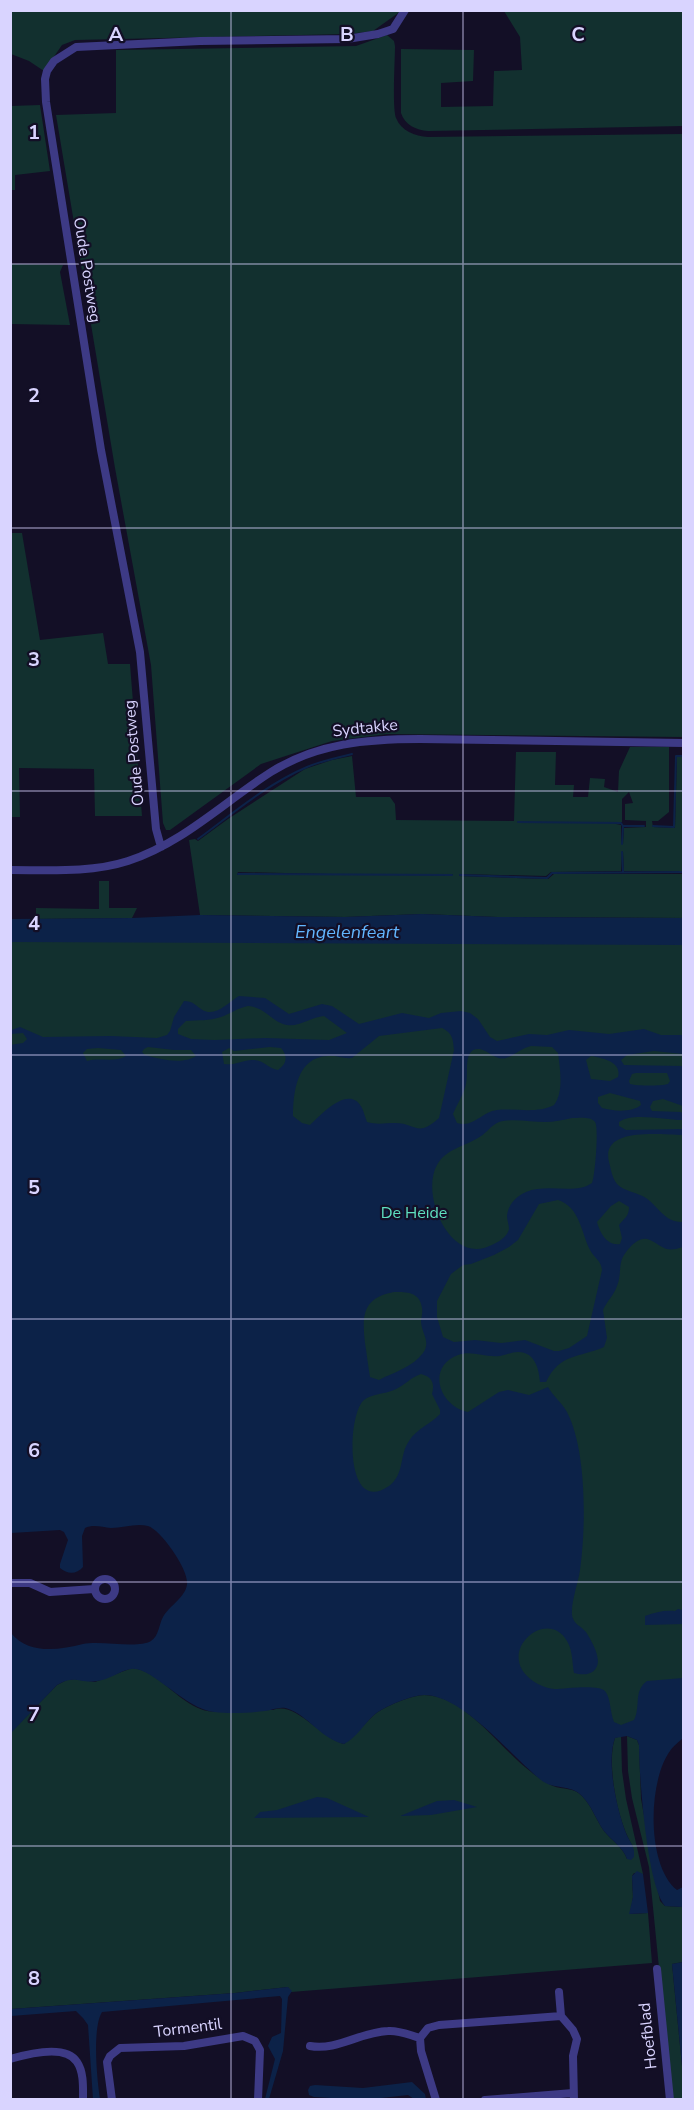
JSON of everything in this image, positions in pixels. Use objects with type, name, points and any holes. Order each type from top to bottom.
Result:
[{"type":"street","name":"Oude Postweg","points":[[161,847],[156,829],[140,652],[84,346],[46,102],[45,79],[54,61],[76,46],[200,41],[348,39],[393,29],[405,10]]},
{"type":"street","name":"Sydtakke","points":[[10,870],[65,870],[109,866],[139,857],[188,831],[273,771],[320,749],[352,742],[378,739],[684,743]]},
{"type":"street","points":[[10,1583],[30,1583],[50,1592],[94,1589]]},
{"type":"street","name":"Hoefblad","points":[[657,1969],[670,2100]]},
{"type":"street","points":[[485,2100],[574,2096],[573,2056],[577,2039],[573,2030],[561,2016],[559,1992]]},
{"type":"street","points":[[436,2100],[421,2051],[420,2038],[428,2028],[439,2025],[561,2016]]},
{"type":"street","points":[[310,2046],[331,2047],[364,2035],[386,2031],[397,2031],[420,2038]]},
{"type":"street","name":"Tormentil","points":[[112,2100],[107,2062],[120,2048],[184,2046],[243,2036],[255,2041],[260,2050],[258,2100]]},
{"type":"street","points":[[10,2059],[47,2052],[70,2055],[79,2065],[83,2100]]},
{"type":"green space","points":[[10,11],[401,11],[373,31],[349,34],[75,40],[62,45],[44,71],[29,61],[11,54]]},
{"type":"green space","points":[[504,11],[683,11],[683,126],[428,131],[408,124],[401,113],[401,49],[474,50],[473,81],[441,83],[441,107],[493,106],[494,71],[522,70],[520,37]]},
{"type":"green space","points":[[387,35],[394,41],[395,46],[396,118],[401,126],[413,134],[428,137],[683,134],[683,737],[387,734],[332,741],[261,764],[170,830],[166,830],[163,823],[151,665],[115,468],[56,115],[116,113],[116,50],[356,46]]},
{"type":"green space","points":[[40,105],[50,171],[15,175],[15,190],[11,190],[11,106]]},
{"type":"green space","points":[[11,264],[63,265],[60,272],[70,325],[11,324]]},
{"type":"green space","points":[[11,533],[22,533],[40,640],[103,633],[108,664],[130,664],[142,816],[95,816],[94,769],[19,768],[20,817],[11,817]]},
{"type":"green space","points":[[630,747],[669,747],[669,812],[658,821],[652,821],[653,827],[675,828],[677,757],[683,757],[683,871],[624,871],[622,851],[621,871],[551,872],[546,876],[460,874],[459,876],[548,879],[554,874],[683,874],[683,918],[497,917],[422,914],[345,917],[200,915],[189,840],[198,841],[305,769],[352,756],[356,797],[390,797],[395,804],[396,820],[514,821],[516,752],[556,752],[555,785],[574,785],[573,797],[588,797],[590,778],[605,779],[604,787],[618,792],[619,771]],"holes":[[[629,792],[633,803],[625,804],[625,820],[646,821],[646,827],[624,828],[623,844],[621,844],[621,825],[611,823],[622,822],[622,799]],[[238,872],[369,875],[237,875]],[[452,874],[453,875],[369,875]]]},
{"type":"green space","points":[[99,881],[109,881],[109,908],[137,908],[132,918],[36,919],[36,908],[99,909]]},
{"type":"green space","name":"De Heide","points":[[11,941],[683,943],[683,1706],[640,1732],[554,1722],[11,1344]]},
{"type":"green space","points":[[132,1668],[151,1675],[184,1700],[203,1710],[226,1712],[282,1709],[299,1715],[326,1735],[344,1744],[374,1715],[391,1705],[424,1695],[439,1697],[454,1704],[481,1724],[532,1773],[553,1786],[579,1793],[589,1804],[604,1831],[627,1859],[633,1846],[618,1809],[612,1762],[615,1738],[621,1736],[626,1799],[643,1874],[634,1873],[632,1876],[633,1897],[630,1914],[648,1913],[652,1963],[291,1992],[288,1987],[11,2009],[10,1733],[57,1685],[75,1679],[95,1682]]},
{"type":"green space","points":[[627,1736],[637,1740],[639,1745],[641,1799],[660,1901],[665,1906],[683,1907],[683,1962],[672,1964],[683,2076],[683,2099],[672,2099],[649,1867],[632,1798],[628,1771]]},
{"type":"water","name":"Engelenfeart","points":[[422,914],[497,917],[683,918],[683,945],[11,942],[11,919],[200,915],[345,917]]},
{"type":"water","name":"De Heide","points":[[239,996],[265,998],[289,1014],[322,1004],[332,1006],[359,1024],[402,1013],[429,1018],[441,1013],[461,1011],[470,1013],[478,1019],[490,1037],[497,1041],[529,1034],[547,1035],[569,1030],[609,1034],[644,1029],[661,1035],[683,1035],[683,1054],[654,1051],[627,1055],[621,1060],[624,1065],[683,1066],[683,1106],[663,1099],[653,1101],[650,1107],[652,1111],[681,1112],[682,1120],[632,1117],[619,1122],[619,1126],[626,1130],[683,1129],[683,1135],[648,1134],[623,1138],[614,1143],[609,1151],[609,1162],[617,1184],[646,1198],[671,1220],[683,1222],[683,1247],[668,1249],[650,1240],[642,1239],[630,1247],[622,1259],[616,1289],[603,1310],[607,1338],[604,1347],[564,1361],[551,1373],[546,1382],[540,1382],[539,1372],[532,1358],[518,1352],[500,1356],[468,1353],[458,1355],[448,1361],[439,1377],[440,1386],[450,1402],[468,1412],[499,1392],[508,1390],[529,1395],[548,1387],[567,1412],[574,1428],[578,1447],[584,1511],[580,1570],[572,1615],[577,1625],[586,1632],[590,1639],[597,1653],[598,1662],[590,1673],[574,1673],[567,1641],[558,1632],[548,1629],[537,1631],[528,1637],[521,1647],[519,1658],[522,1670],[533,1681],[544,1687],[555,1689],[581,1687],[605,1691],[614,1722],[621,1725],[634,1720],[640,1689],[647,1681],[683,1678],[683,1738],[671,1749],[657,1782],[654,1822],[655,1843],[660,1862],[667,1878],[677,1890],[683,1887],[683,1907],[665,1906],[653,1877],[645,1829],[639,1745],[637,1740],[627,1736],[615,1738],[612,1773],[619,1812],[633,1846],[634,1857],[631,1860],[627,1859],[604,1831],[589,1804],[578,1792],[541,1780],[470,1716],[455,1705],[439,1698],[424,1695],[391,1705],[374,1715],[344,1744],[329,1738],[298,1714],[287,1709],[246,1713],[214,1712],[191,1703],[148,1674],[131,1669],[101,1680],[91,1682],[69,1680],[57,1685],[11,1733],[11,1633],[26,1645],[45,1649],[91,1643],[145,1643],[156,1636],[163,1617],[184,1593],[187,1584],[184,1570],[173,1551],[160,1535],[148,1526],[85,1528],[82,1536],[83,1567],[72,1573],[60,1568],[68,1540],[64,1532],[60,1530],[11,1533],[10,1045],[23,1043],[27,1039],[23,1033],[11,1034],[11,1030],[20,1027],[43,1037],[157,1038],[167,1035],[170,1031],[174,1017],[184,1001],[192,1002],[206,1012],[211,1012]],"holes":[[[254,1007],[287,1025],[296,1025],[324,1016],[347,1033],[329,1040],[265,1038],[215,1040],[191,1039],[178,1034],[178,1029],[186,1021],[217,1018],[240,1008]],[[442,1028],[446,1030],[452,1037],[454,1050],[439,1118],[432,1124],[421,1128],[395,1123],[371,1123],[367,1122],[362,1108],[356,1101],[350,1099],[342,1100],[327,1109],[310,1125],[302,1123],[293,1116],[296,1087],[303,1069],[309,1062],[328,1056],[349,1058],[379,1036]],[[531,1046],[552,1047],[558,1053],[560,1087],[554,1105],[534,1110],[491,1111],[473,1122],[457,1123],[453,1114],[465,1088],[467,1062],[471,1052],[480,1049],[502,1059]],[[148,1047],[191,1050],[196,1056],[178,1061],[145,1055],[142,1052]],[[229,1048],[234,1051],[281,1048],[286,1060],[278,1070],[258,1060],[224,1064],[222,1052]],[[87,1049],[121,1050],[126,1056],[117,1059],[87,1061],[83,1053]],[[591,1056],[610,1062],[617,1068],[618,1077],[610,1081],[591,1079],[586,1060]],[[636,1073],[667,1073],[670,1081],[668,1084],[660,1085],[630,1084],[632,1074]],[[610,1093],[640,1101],[641,1105],[627,1110],[602,1108],[598,1103],[598,1097]],[[584,1118],[595,1122],[597,1132],[592,1183],[569,1189],[543,1188],[519,1196],[509,1208],[508,1233],[503,1239],[484,1248],[471,1248],[459,1243],[449,1234],[435,1206],[432,1191],[437,1165],[445,1155],[481,1136],[499,1122]],[[558,1200],[571,1208],[602,1270],[587,1336],[569,1348],[559,1351],[525,1340],[501,1343],[475,1340],[454,1342],[443,1337],[437,1317],[437,1301],[451,1274],[463,1265],[471,1264],[509,1247],[518,1240],[539,1204]],[[619,1201],[629,1207],[627,1215],[619,1225],[622,1238],[620,1244],[611,1243],[602,1234],[597,1222],[611,1206]],[[394,1292],[408,1293],[419,1299],[422,1308],[421,1322],[426,1342],[423,1353],[403,1369],[379,1380],[370,1377],[365,1343],[364,1317],[370,1304],[383,1295]],[[421,1374],[430,1379],[433,1384],[432,1394],[440,1414],[409,1441],[394,1481],[389,1486],[374,1492],[364,1488],[357,1476],[353,1460],[354,1424],[358,1409],[367,1398],[394,1390]]]},
{"type":"water","points":[[683,1610],[683,1624],[645,1625],[645,1616]]},
{"type":"water","points":[[317,1797],[327,1798],[369,1817],[254,1818],[260,1812],[277,1810]]},
{"type":"water","points":[[454,1800],[477,1807],[431,1815],[400,1816],[437,1801]]},
{"type":"water","points":[[637,1871],[643,1874],[648,1913],[629,1914],[633,1897],[632,1876]]},
{"type":"water","points":[[684,1962],[683,2076],[672,1964]]},
{"type":"water","points":[[288,1987],[292,1991],[288,1997],[283,2051],[269,2099],[265,2099],[275,2059],[268,2046],[272,2037],[281,2033],[282,1999],[280,1996],[102,2012],[96,2042],[100,2099],[93,2099],[88,2025],[76,2011],[11,2016],[11,2009]]},
{"type":"water","points":[[412,2082],[425,2094],[426,2099],[414,2099],[408,2095],[364,2100],[314,2097],[309,2095],[308,2090],[310,2086],[315,2085],[363,2088]]},
{"type":"waterway","points":[[198,839],[250,800],[292,774],[318,763],[352,754]]},
{"type":"waterway","points":[[653,826],[674,827],[676,756],[684,756]]},
{"type":"waterway","points":[[518,822],[621,823],[623,826],[644,826]]},
{"type":"waterway","points":[[622,844],[623,826]]},
{"type":"waterway","points":[[622,852],[623,872]]},
{"type":"waterway","points":[[460,875],[547,878],[552,873],[684,872]]},
{"type":"waterway","points":[[238,874],[452,875]]}]
